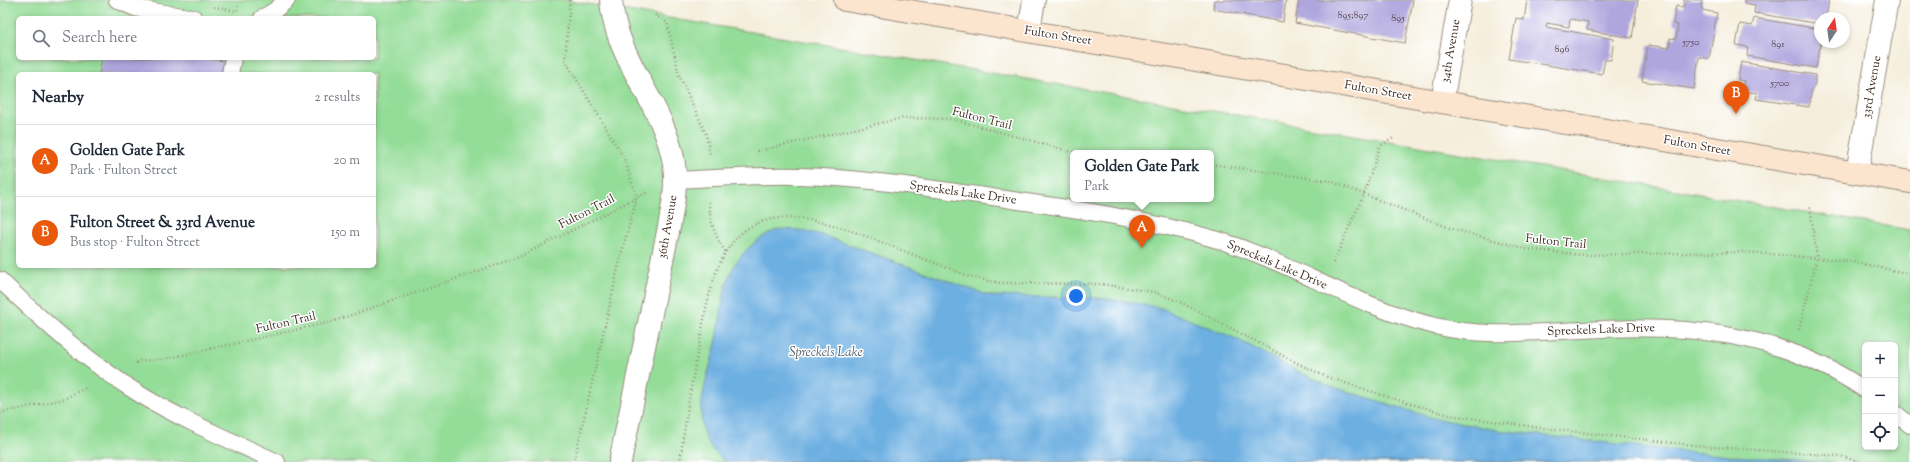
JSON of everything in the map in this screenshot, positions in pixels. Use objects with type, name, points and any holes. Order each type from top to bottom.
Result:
[{"type":"main road","name":"Fulton Street","points":[[845,0],[1910,182]]},
{"type":"street","name":"36th Avenue","points":[[611,0],[620,39],[671,147],[675,180],[671,219],[620,462]]},
{"type":"street","points":[[1029,31],[1034,0]]},
{"type":"street","name":"34th Avenue","points":[[1442,102],[1460,0]]},
{"type":"street","name":"33rd Avenue","points":[[1857,173],[1887,0]]},
{"type":"lane","points":[[117,0],[135,8],[182,16]]},
{"type":"lane","points":[[265,16],[274,11],[286,0]]},
{"type":"lane","points":[[230,72],[233,60]]},
{"type":"lane","name":"Spreckels Lake Drive","points":[[675,180],[752,176],[839,178],[932,189],[1116,215],[1147,221],[1238,247],[1289,267],[1324,284],[1394,313],[1434,326],[1474,333],[1513,334],[1632,327],[1675,329],[1734,336],[1794,351],[1824,365],[1862,388]]},
{"type":"lane","points":[[0,280],[61,335],[111,375],[173,413],[277,462]]},
{"type":"lane","points":[[1896,414],[1910,425]]},
{"type":"path","points":[[570,0],[565,60],[624,158],[637,197],[620,255],[574,462]]},
{"type":"path","points":[[655,15],[667,22],[679,75],[706,134],[709,146],[709,203],[712,225],[715,235],[726,252]]},
{"type":"path","name":"Fulton Trail","points":[[756,151],[903,118],[952,120],[1070,151]]},
{"type":"path","points":[[1324,284],[1364,194],[1380,146],[1394,137]]},
{"type":"path","name":"Fulton Trail","points":[[1214,164],[1330,181],[1450,228],[1526,249],[1584,255],[1748,252],[1849,261],[1910,274]]},
{"type":"path","name":"Fulton Trail","points":[[0,414],[64,399],[140,361],[170,358],[331,322],[519,257],[637,197],[675,180]]},
{"type":"path","points":[[1794,351],[1817,258],[1810,207]]},
{"type":"path","points":[[680,462],[693,373],[714,277],[726,252],[748,228],[761,221],[777,218],[808,220],[849,230],[982,280],[1012,283],[1101,284],[1154,292],[1180,302],[1327,377],[1388,397],[1449,414],[1542,428],[1701,446],[1840,456],[1861,462]]},
{"type":"green space","points":[[0,0],[564,0],[1910,230],[1910,462],[0,462]]},
{"type":"water","name":"Spreckels Lake","points":[[781,229],[799,230],[819,234],[990,296],[1100,298],[1161,308],[1237,339],[1299,372],[1330,386],[1433,418],[1497,430],[1652,448],[1730,456],[1831,462],[726,462],[715,452],[707,441],[704,433],[701,411],[704,388],[718,333],[724,294],[734,266],[748,248],[760,238]]},
{"type":"building","points":[[1214,0],[1286,0],[1283,22],[1213,9]]},
{"type":"building","points":[[1299,0],[1413,0],[1405,43],[1295,23]]},
{"type":"building","points":[[1527,0],[1638,0],[1632,38],[1587,30],[1588,22],[1570,19],[1569,27],[1547,23],[1546,27],[1614,39],[1611,60],[1605,60],[1602,74],[1509,59],[1516,18],[1524,20]]},
{"type":"building","points":[[1684,0],[1702,0],[1702,10],[1717,13],[1709,59],[1699,57],[1694,89],[1642,81],[1648,45],[1669,48],[1670,38],[1676,39],[1678,25],[1673,24],[1676,6],[1683,8]]},
{"type":"building","points":[[1744,0],[1829,0],[1827,12],[1814,12],[1814,23],[1754,13],[1755,5],[1744,3]]},
{"type":"building","points":[[1754,18],[1814,28],[1814,48],[1820,48],[1816,68],[1747,56],[1748,47],[1736,45],[1740,24],[1752,26]]},
{"type":"building","points":[[102,60],[224,61],[221,72],[99,72]]},
{"type":"building","points":[[1741,62],[1815,75],[1815,85],[1812,89],[1809,107],[1756,99],[1757,93],[1743,91],[1745,81],[1738,80]]},
{"type":"place","name":"Fulton Street & 33rd Avenue","points":[[1736,114]]},
{"type":"place","name":"Golden Gate Park","points":[[1142,248]]}]
